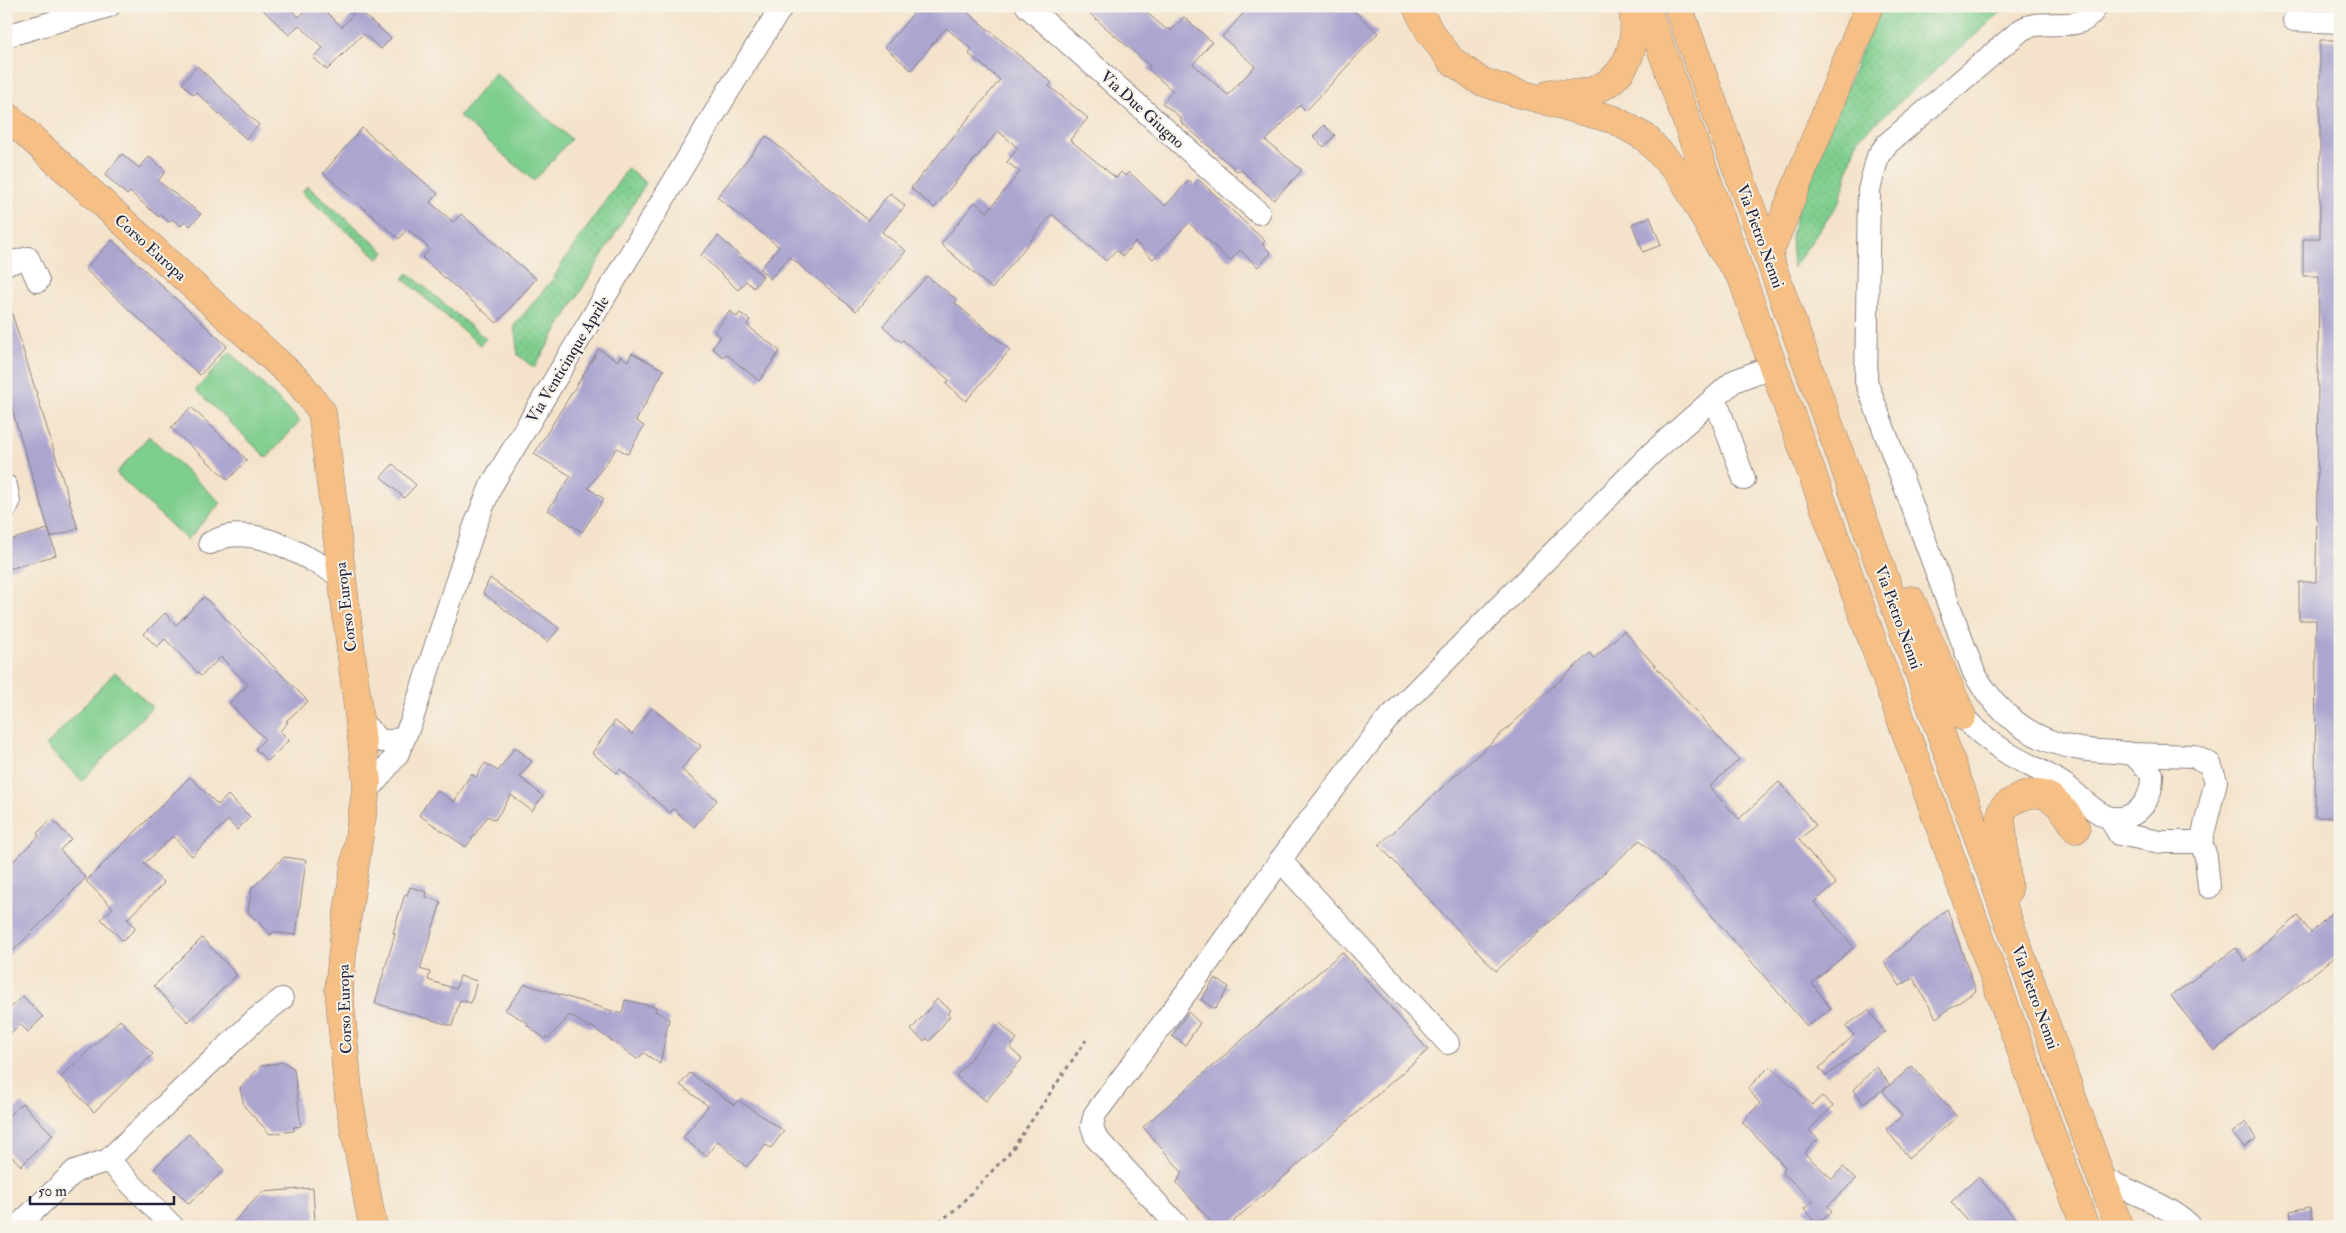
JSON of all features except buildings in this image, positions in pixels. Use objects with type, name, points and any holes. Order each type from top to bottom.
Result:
[{"type":"main road","points":[[1416,6],[1430,32],[1451,60],[1480,81],[1615,120],[1646,138],[1683,178],[1720,247],[1743,279]]},
{"type":"main road","points":[[1507,90],[1584,93],[1598,89],[1608,83],[1624,67],[1635,40],[1635,20],[1632,6]]},
{"type":"main road","name":"Via Pietro Nenni","points":[[1646,6],[1773,366],[2085,1227]]},
{"type":"main road","name":"Via Pietro Nenni","points":[[1678,6],[2119,1227]]},
{"type":"main road","points":[[1768,256],[1869,6]]},
{"type":"main road","name":"Corso Europa","points":[[8,115],[299,382],[322,412],[359,720],[373,775],[344,938],[340,989],[349,1100],[373,1227]]},
{"type":"main road","points":[[1832,434],[1866,489],[1942,674],[1962,716]]},
{"type":"main road","points":[[2007,916],[2008,891],[2001,818],[2003,808],[2029,794],[2049,797],[2058,802],[2078,833]]},
{"type":"street","points":[[6,36],[109,6]]},
{"type":"street","name":"Via Venticinque Aprile","points":[[373,775],[405,736],[471,537],[491,486],[727,93],[782,6]]},
{"type":"street","name":"Via Due Giugno","points":[[1027,6],[1259,212]]},
{"type":"street","points":[[2096,6],[2092,14],[2085,21],[2074,25],[2028,25],[1887,144],[1878,156],[1869,190],[1866,382],[1974,673],[1989,697],[2018,725],[2055,744],[2077,749],[2133,754],[2193,756],[2210,764],[2216,781],[2201,842],[2206,857],[2210,887]]},
{"type":"street","points":[[2294,20],[2340,22]]},
{"type":"street","points":[[6,21],[54,23]]},
{"type":"street","points":[[6,264],[28,258],[38,281]]},
{"type":"street","points":[[1180,1227],[1096,1138],[1092,1120],[1280,860],[1386,722],[1652,453],[1734,381],[1773,366]]},
{"type":"street","points":[[1715,398],[1744,480]]},
{"type":"street","points":[[6,486],[9,502],[6,508]]},
{"type":"street","points":[[210,543],[228,536],[260,538],[284,545],[341,576]]},
{"type":"street","points":[[1962,716],[1982,736],[2009,754],[2065,785],[2105,815],[2119,834],[2160,842],[2201,842]]},
{"type":"street","points":[[359,720],[381,741],[393,741],[405,736]]},
{"type":"street","points":[[2078,833],[2105,815],[2124,818],[2137,812],[2147,801],[2152,788],[2152,774],[2133,754]]},
{"type":"street","points":[[1280,860],[1448,1042]]},
{"type":"street","points":[[17,1227],[75,1171],[108,1160],[254,1020],[282,999]]},
{"type":"street","points":[[108,1160],[173,1227]]},
{"type":"street","points":[[2102,1178],[2187,1221],[2191,1227]]},
{"type":"path","points":[[933,1227],[956,1208],[1011,1151],[1086,1040]]},
{"type":"green space","points":[[1880,6],[2008,6],[1859,138],[1855,146],[1840,201],[1793,268],[1791,237],[1798,206]]},
{"type":"green space","points":[[495,73],[571,139],[534,181],[459,116]]},
{"type":"green space","points":[[628,168],[646,183],[534,368],[518,355],[514,326],[553,279]]},
{"type":"green space","points":[[307,186],[385,252],[379,259],[302,193]]},
{"type":"green space","points":[[408,273],[486,339],[480,345],[403,279]]},
{"type":"green space","points":[[230,352],[300,421],[267,458],[196,390]]},
{"type":"green space","points":[[149,436],[221,503],[187,540],[116,473]]},
{"type":"green space","points":[[115,672],[152,707],[82,781],[46,746]]}]
